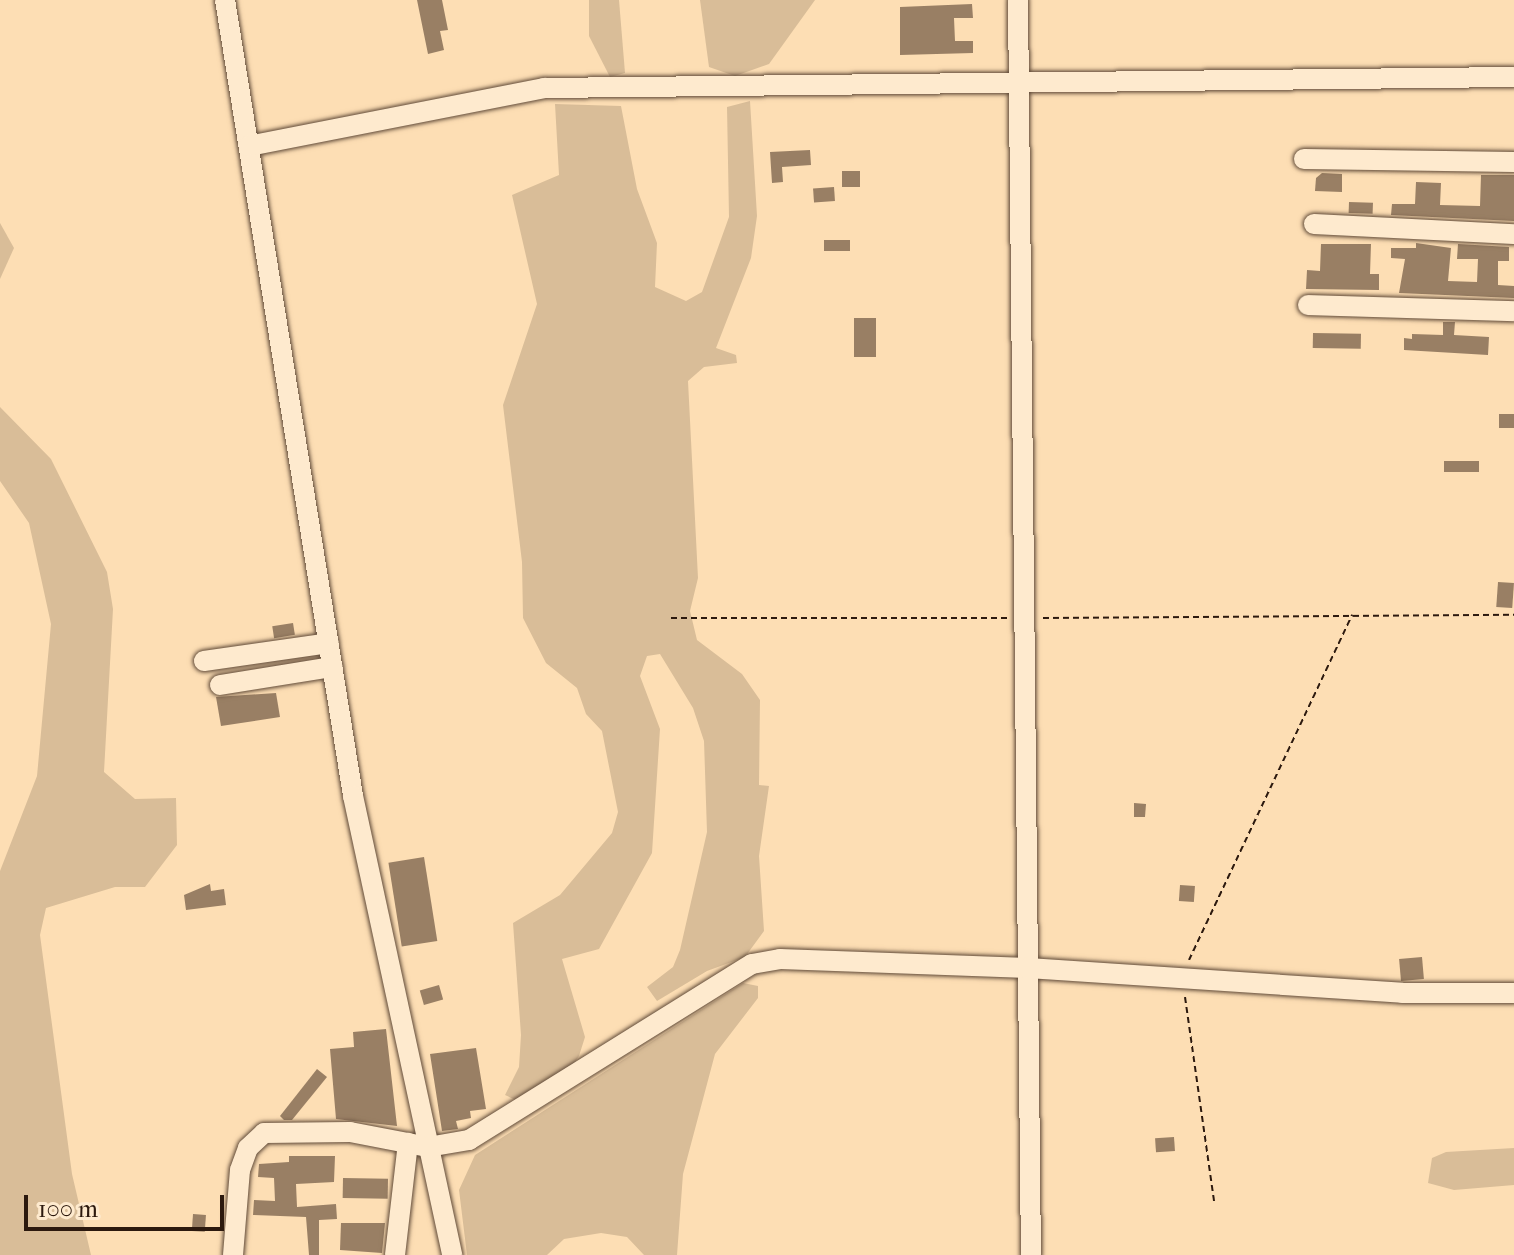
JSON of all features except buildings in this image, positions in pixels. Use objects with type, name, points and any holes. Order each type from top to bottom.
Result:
[{"type":"street","points":[[225,0],[353,796],[418,1145],[452,1255]]},
{"type":"street","points":[[1018,0],[1031,1255]]},
{"type":"street","points":[[249,146],[544,88],[1514,77]]},
{"type":"street","points":[[1304,159],[1514,162]]},
{"type":"street","points":[[1314,224],[1514,234]]},
{"type":"street","points":[[1308,305],[1514,311]]},
{"type":"street","points":[[204,661],[329,643]]},
{"type":"street","points":[[220,685],[333,667]]},
{"type":"street","points":[[233,1255],[240,1170],[248,1148],[264,1133],[350,1132],[418,1145],[469,1140],[752,964],[780,959],[1028,968],[1182,975],[1402,993],[1514,993]]},
{"type":"street","points":[[395,1255],[418,1145]]},
{"type":"path","points":[[1214,1202],[1182,975],[1353,614]]},
{"type":"path","points":[[671,618],[1514,615]]},
{"type":"shaded area","points":[[589,0],[619,0],[625,73],[610,77],[589,36]]},
{"type":"shaded area","points":[[700,0],[815,0],[769,64],[735,76],[709,67]]},
{"type":"shaded area","points":[[750,101],[757,216],[751,258],[716,348],[736,355],[737,363],[704,367],[688,381],[698,578],[690,611],[697,640],[742,674],[760,700],[759,785],[769,786],[759,856],[764,931],[745,957],[707,971],[657,1001],[647,987],[673,967],[680,950],[707,832],[704,741],[693,708],[660,654],[647,656],[640,676],[660,729],[652,853],[599,949],[562,959],[585,1037],[579,1056],[570,1069],[518,1101],[505,1095],[519,1067],[521,1035],[513,923],[560,895],[612,833],[618,812],[602,731],[586,714],[577,688],[546,663],[523,618],[522,562],[503,405],[537,304],[512,195],[559,175],[555,104],[621,106],[637,189],[657,243],[655,287],[686,301],[702,292],[729,217],[727,107]]},
{"type":"shaded area","points":[[0,223],[14,248],[0,279]]},
{"type":"shaded area","points":[[0,407],[51,459],[107,572],[113,609],[104,772],[135,799],[176,798],[177,845],[145,887],[115,887],[46,908],[40,935],[72,1174],[91,1255],[0,1255],[0,871],[37,776],[51,624],[29,523],[0,481]]},
{"type":"shaded area","points":[[743,983],[758,986],[758,998],[715,1054],[683,1174],[677,1255],[644,1255],[627,1237],[601,1233],[564,1239],[547,1255],[467,1255],[459,1190],[475,1155]]},
{"type":"shaded area","points":[[1514,1148],[1514,1185],[1454,1190],[1428,1183],[1432,1158],[1446,1152]]}]
